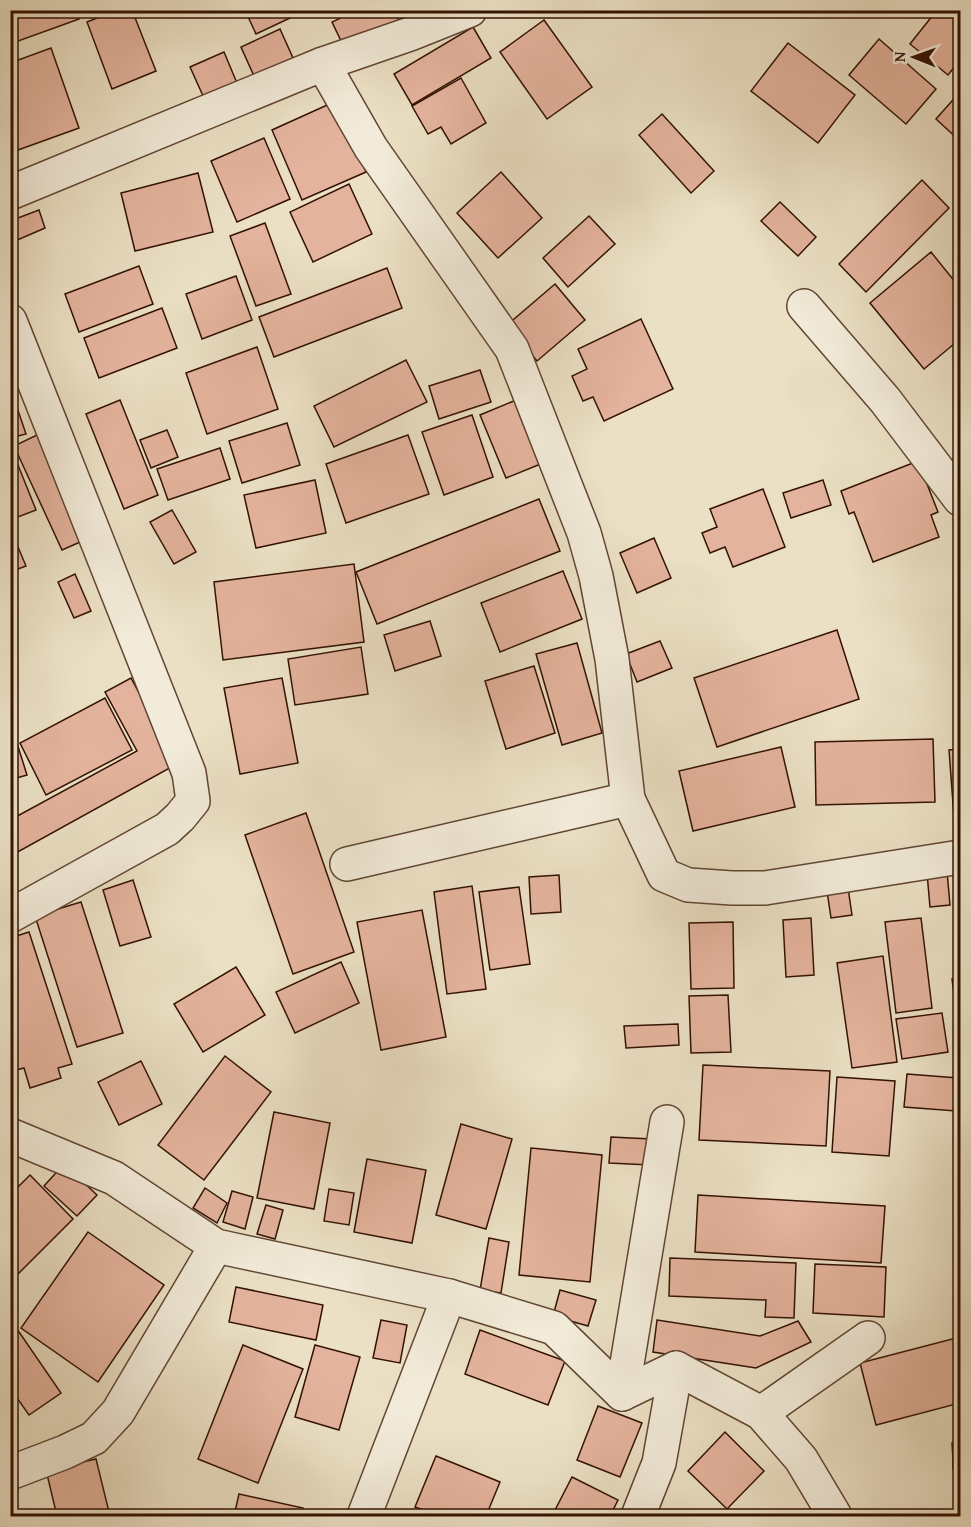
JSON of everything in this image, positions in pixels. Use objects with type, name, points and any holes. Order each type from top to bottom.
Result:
[{"type":"street","points":[[10,193],[322,64],[470,10]]},
{"type":"street","points":[[322,64],[371,148],[512,349],[584,533],[596,576],[612,659],[628,800],[664,875],[688,885],[765,888],[960,857]]},
{"type":"street","points":[[804,306],[885,400],[960,499]]},
{"type":"street","points":[[10,321],[189,773],[193,801],[167,829],[10,916]]},
{"type":"street","points":[[347,864],[628,800]]},
{"type":"street","points":[[622,1394],[667,1122]]},
{"type":"street","points":[[10,1135],[114,1178],[216,1246],[449,1296],[554,1328],[622,1394]]},
{"type":"street","points":[[10,1473],[94,1438],[118,1412],[216,1246]]},
{"type":"street","points":[[364,1516],[449,1296]]},
{"type":"street","points":[[761,1413],[868,1338]]},
{"type":"street","points":[[622,1394],[676,1368]]},
{"type":"street","points":[[676,1368],[761,1413],[801,1460],[835,1516]]},
{"type":"street","points":[[638,1516],[659,1463],[676,1368]]},
{"type":"building","points":[[10,10],[76,10],[79,19],[10,44]]},
{"type":"building","points":[[117,10],[132,10],[156,71],[112,89],[87,22]]},
{"type":"building","points":[[245,10],[307,10],[256,34]]},
{"type":"building","points":[[342,10],[394,10],[399,20],[344,47],[332,22],[345,16]]},
{"type":"building","points":[[937,10],[960,10],[960,60],[948,75],[910,44]]},
{"type":"building","points":[[544,20],[592,87],[547,119],[500,52]]},
{"type":"building","points":[[473,27],[491,58],[412,105],[394,74]]},
{"type":"building","points":[[280,29],[293,58],[254,76],[241,47]]},
{"type":"building","points":[[879,39],[936,89],[906,124],[849,75]]},
{"type":"building","points":[[788,43],[855,95],[818,143],[751,91]]},
{"type":"building","points":[[51,48],[79,128],[18,150],[10,130],[10,63]]},
{"type":"building","points":[[224,52],[237,83],[204,98],[190,67]]},
{"type":"building","points":[[461,78],[486,123],[451,144],[441,127],[428,134],[412,106]]},
{"type":"building","points":[[960,92],[960,141],[936,119]]},
{"type":"building","points":[[336,101],[366,172],[302,200],[272,130]]},
{"type":"building","points":[[662,114],[714,171],[691,193],[639,135]]},
{"type":"building","points":[[264,138],[290,199],[237,222],[211,161]]},
{"type":"building","points":[[501,172],[542,218],[498,258],[457,213]]},
{"type":"building","points":[[198,173],[213,232],[135,251],[121,193]]},
{"type":"building","points":[[922,180],[949,208],[866,292],[839,264]]},
{"type":"building","points":[[349,184],[372,234],[313,262],[290,212]]},
{"type":"building","points":[[780,202],[816,237],[798,256],[761,221]]},
{"type":"building","points":[[39,210],[45,228],[15,241],[10,230],[10,221]]},
{"type":"building","points":[[589,216],[615,244],[568,287],[543,258]]},
{"type":"building","points":[[265,223],[291,294],[256,306],[230,236]]},
{"type":"building","points":[[931,252],[960,288],[960,339],[924,369],[870,303]]},
{"type":"building","points":[[139,266],[153,304],[79,332],[65,294]]},
{"type":"building","points":[[387,268],[402,308],[274,357],[259,317]]},
{"type":"building","points":[[236,276],[252,320],[202,339],[186,294]]},
{"type":"building","points":[[555,284],[585,320],[537,361],[507,325]]},
{"type":"building","points":[[162,308],[177,348],[99,378],[84,338]]},
{"type":"building","points":[[641,319],[673,389],[604,421],[593,397],[583,401],[572,376],[587,369],[578,349]]},
{"type":"building","points":[[257,347],[278,409],[207,434],[186,373]]},
{"type":"building","points":[[406,360],[427,402],[334,447],[314,406]]},
{"type":"building","points":[[480,370],[491,402],[439,419],[429,386]]},
{"type":"building","points":[[10,387],[26,434],[10,438]]},
{"type":"building","points":[[120,400],[158,495],[124,509],[86,414]]},
{"type":"building","points":[[516,400],[543,463],[506,478],[480,415]]},
{"type":"building","points":[[472,415],[493,477],[444,495],[422,432]]},
{"type":"building","points":[[287,423],[300,465],[242,483],[229,441]]},
{"type":"building","points":[[167,430],[178,457],[151,468],[140,440]]},
{"type":"building","points":[[39,434],[87,539],[62,550],[14,446]]},
{"type":"building","points":[[408,435],[429,494],[346,523],[326,464]]},
{"type":"building","points":[[220,448],[230,479],[168,500],[157,469]]},
{"type":"building","points":[[16,460],[36,510],[10,520],[10,462]]},
{"type":"building","points":[[918,461],[938,512],[931,515],[939,537],[873,562],[854,512],[849,514],[841,491]]},
{"type":"building","points":[[315,480],[326,533],[256,548],[244,495]]},
{"type":"building","points":[[823,480],[831,505],[791,518],[783,493]]},
{"type":"building","points":[[763,489],[785,547],[733,567],[725,547],[710,553],[702,533],[717,527],[710,509]]},
{"type":"building","points":[[539,499],[560,551],[377,624],[356,572]]},
{"type":"building","points":[[172,510],[196,552],[174,564],[150,522]]},
{"type":"building","points":[[10,528],[26,566],[10,572]]},
{"type":"building","points":[[654,538],[671,578],[637,593],[620,553]]},
{"type":"building","points":[[354,564],[364,642],[223,660],[214,582]]},
{"type":"building","points":[[563,571],[582,619],[500,652],[481,603]]},
{"type":"building","points":[[75,574],[91,611],[74,618],[58,582]]},
{"type":"building","points":[[430,621],[441,656],[395,671],[384,635]]},
{"type":"building","points":[[837,630],[859,699],[717,747],[694,678]]},
{"type":"building","points":[[660,641],[672,668],[637,682],[626,654]]},
{"type":"building","points":[[577,643],[602,733],[562,745],[536,654]]},
{"type":"building","points":[[361,647],[368,694],[295,705],[288,659]]},
{"type":"building","points":[[534,666],[555,733],[506,749],[485,681]]},
{"type":"building","points":[[131,678],[177,764],[14,854],[10,848],[10,820],[137,751],[105,692]]},
{"type":"building","points":[[282,678],[298,763],[240,774],[224,688]]},
{"type":"building","points":[[105,698],[132,750],[46,795],[20,743]]},
{"type":"building","points":[[10,721],[27,775],[10,780]]},
{"type":"building","points":[[933,739],[935,802],[816,805],[815,742]]},
{"type":"building","points":[[781,747],[795,807],[693,831],[679,771]]},
{"type":"building","points":[[960,749],[960,817],[954,817],[949,750]]},
{"type":"building","points":[[306,813],[354,952],[293,974],[245,835]]},
{"type":"building","points":[[947,871],[950,905],[930,907],[927,873]]},
{"type":"building","points":[[559,875],[561,912],[531,914],[529,877]]},
{"type":"building","points":[[133,880],[151,937],[120,946],[103,890]]},
{"type":"building","points":[[847,881],[852,915],[831,918],[826,884]]},
{"type":"building","points":[[472,886],[486,989],[447,994],[434,892]]},
{"type":"building","points":[[519,887],[530,964],[490,970],[479,892]]},
{"type":"building","points":[[81,902],[123,1033],[77,1047],[35,916]]},
{"type":"building","points":[[422,910],[446,1037],[381,1050],[357,922]]},
{"type":"building","points":[[811,918],[814,975],[786,977],[783,920]]},
{"type":"building","points":[[921,918],[932,1008],[896,1013],[885,922]]},
{"type":"building","points":[[733,922],[734,988],[691,989],[689,923]]},
{"type":"building","points":[[29,932],[72,1064],[58,1068],[61,1078],[30,1088],[24,1068],[16,1070],[10,1054],[10,938]]},
{"type":"building","points":[[883,956],[897,1062],[852,1068],[837,963]]},
{"type":"building","points":[[341,962],[359,1003],[295,1033],[276,992]]},
{"type":"building","points":[[236,967],[265,1015],[203,1052],[174,1004]]},
{"type":"building","points":[[960,978],[960,1031],[959,1031],[952,979]]},
{"type":"building","points":[[728,995],[731,1052],[691,1053],[689,996]]},
{"type":"building","points":[[942,1013],[948,1052],[902,1059],[896,1019]]},
{"type":"building","points":[[678,1024],[679,1045],[626,1048],[624,1026]]},
{"type":"building","points":[[225,1056],[271,1092],[204,1180],[158,1145]]},
{"type":"building","points":[[141,1061],[162,1104],[119,1125],[98,1082]]},
{"type":"building","points":[[703,1065],[830,1071],[826,1146],[699,1140]]},
{"type":"building","points":[[907,1074],[958,1078],[956,1111],[904,1107]]},
{"type":"building","points":[[837,1077],[895,1081],[889,1156],[832,1152]]},
{"type":"building","points":[[274,1112],[330,1123],[314,1209],[257,1198]]},
{"type":"building","points":[[461,1124],[512,1139],[486,1229],[436,1215]]},
{"type":"building","points":[[611,1137],[651,1139],[650,1165],[609,1163]]},
{"type":"building","points":[[531,1148],[602,1155],[590,1282],[519,1275]]},
{"type":"building","points":[[367,1159],[426,1170],[412,1243],[354,1232]]},
{"type":"building","points":[[64,1164],[97,1195],[77,1216],[44,1186]]},
{"type":"building","points":[[30,1175],[73,1219],[10,1282],[10,1195]]},
{"type":"building","points":[[205,1188],[227,1203],[217,1223],[193,1208]]},
{"type":"building","points":[[329,1189],[354,1193],[349,1225],[324,1221]]},
{"type":"building","points":[[232,1191],[253,1197],[245,1229],[223,1222]]},
{"type":"building","points":[[698,1195],[885,1206],[881,1263],[695,1252]]},
{"type":"building","points":[[266,1205],[283,1210],[275,1239],[257,1234]]},
{"type":"building","points":[[88,1232],[164,1285],[98,1382],[21,1328]]},
{"type":"building","points":[[489,1238],[509,1242],[501,1293],[480,1290]]},
{"type":"building","points":[[670,1258],[796,1263],[794,1318],[765,1317],[766,1300],[669,1296]]},
{"type":"building","points":[[815,1264],[886,1267],[884,1317],[813,1313]]},
{"type":"building","points":[[236,1287],[323,1305],[316,1340],[229,1322]]},
{"type":"building","points":[[560,1290],[596,1300],[588,1326],[553,1316]]},
{"type":"building","points":[[381,1320],[407,1325],[400,1363],[373,1358]]},
{"type":"building","points":[[657,1320],[760,1336],[798,1321],[811,1342],[756,1368],[653,1352]]},
{"type":"building","points":[[17,1329],[61,1393],[29,1415],[10,1388],[10,1333]]},
{"type":"building","points":[[480,1330],[565,1361],[548,1405],[465,1374]]},
{"type":"building","points":[[960,1337],[960,1403],[876,1425],[860,1363]]},
{"type":"building","points":[[243,1345],[303,1369],[258,1483],[198,1459]]},
{"type":"building","points":[[315,1345],[360,1357],[339,1430],[295,1417]]},
{"type":"building","points":[[598,1406],[642,1423],[620,1477],[577,1460]]},
{"type":"building","points":[[954,1423],[960,1423],[960,1469],[953,1469]]},
{"type":"building","points":[[725,1432],[764,1471],[727,1509],[688,1471]]},
{"type":"building","points":[[952,1443],[960,1443],[960,1476],[954,1476]]},
{"type":"building","points":[[436,1456],[500,1482],[486,1516],[440,1516],[415,1507]]},
{"type":"building","points":[[96,1459],[110,1516],[57,1516],[46,1470]]},
{"type":"building","points":[[572,1477],[618,1500],[610,1516],[552,1516]]},
{"type":"building","points":[[239,1494],[303,1508],[301,1516],[234,1516]]}]
